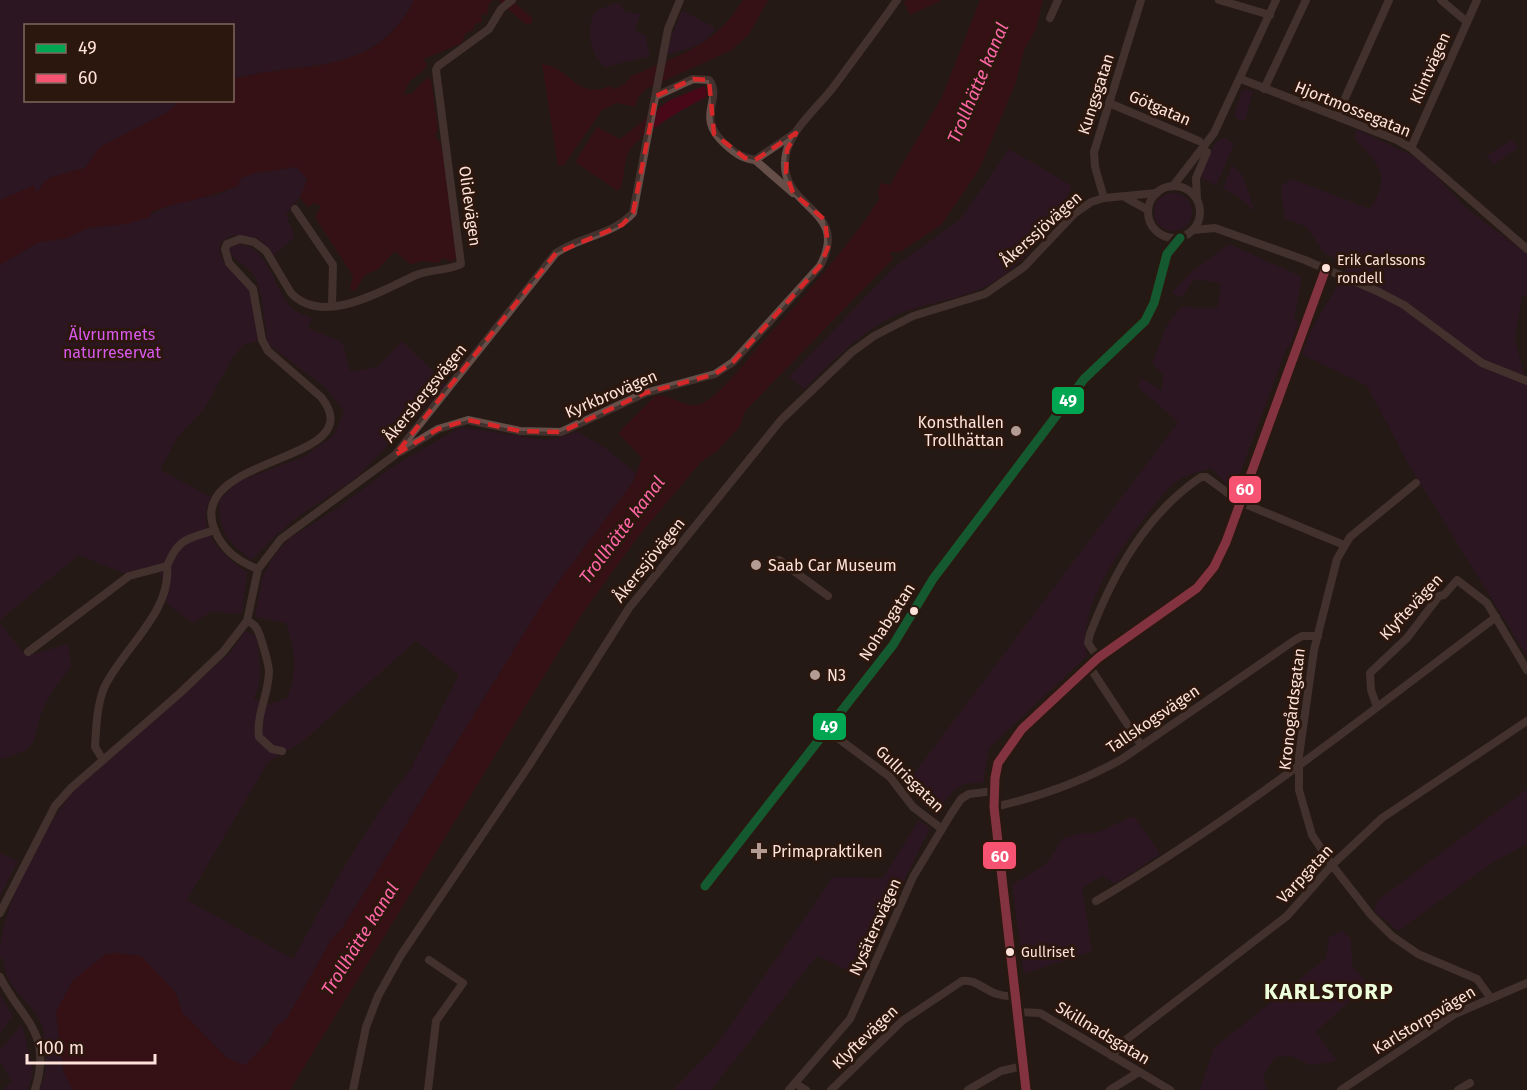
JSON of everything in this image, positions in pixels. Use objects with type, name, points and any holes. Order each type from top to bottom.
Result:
[{"type":"street","name":"Olidevägen","points":[[450,269],[461,264],[462,259],[436,70],[438,66],[489,29],[501,9],[512,0]]},
{"type":"street","name":"Åkersbergsvägen","points":[[0,913],[55,806],[71,788],[223,652],[247,621],[258,569],[294,528],[356,486],[395,455],[544,265],[572,242],[622,225],[633,213],[668,29],[680,0]]},
{"type":"street","points":[[755,160],[796,133],[830,92],[897,0]]},
{"type":"street","points":[[1050,18],[1058,0]]},
{"type":"street","name":"Kungsgatan","points":[[1104,198],[1096,171],[1094,152],[1141,0]]},
{"type":"street","points":[[1219,0],[1270,15]]},
{"type":"street","points":[[1215,228],[1200,213],[1196,178],[1211,140],[1276,0]]},
{"type":"street","points":[[1264,89],[1306,0]]},
{"type":"street","points":[[1337,116],[1389,0]]},
{"type":"street","points":[[1441,0],[1467,22]]},
{"type":"street","name":"Klintvägen","points":[[1410,148],[1477,0]]},
{"type":"street","name":"Kyrkbrovägen","points":[[395,455],[438,429],[468,420],[520,431],[561,432],[645,393],[715,374],[733,362],[815,272],[825,256],[828,237],[825,220],[755,160],[738,155],[714,134],[710,118],[713,91],[709,80],[693,79],[657,92]]},
{"type":"street","name":"Hjortmossegatan","points":[[1241,79],[1337,116],[1410,148],[1527,249]]},
{"type":"street","name":"Götgatan","points":[[1109,103],[1199,141]]},
{"type":"street","points":[[793,193],[785,160],[796,133]]},
{"type":"street","points":[[1167,254],[1161,236],[1150,223],[1148,210],[1157,193],[1173,186],[1211,140]]},
{"type":"street","points":[[1173,186],[1187,190],[1197,200]]},
{"type":"street","name":"Åkerssjövägen","points":[[353,1090],[366,1027],[378,996],[401,955],[530,764],[629,608],[765,439],[801,400],[852,351],[891,326],[985,294],[1024,267],[1074,214],[1091,202],[1104,198],[1157,193]]},
{"type":"street","name":"Åkerssjövägen","points":[[1122,197],[1148,210]]},
{"type":"street","points":[[295,209],[333,265],[332,305]]},
{"type":"street","points":[[1193,230],[1200,213]]},
{"type":"street","points":[[1161,236],[1180,238],[1193,230],[1215,228],[1326,268],[1404,305],[1482,363],[1527,381]]},
{"type":"street","name":"Nohabgatan","points":[[705,886],[893,645],[933,579],[1084,379],[1145,321],[1154,303],[1167,254],[1180,238]]},
{"type":"street","points":[[258,569],[236,558],[215,530],[212,513],[216,497],[230,480],[284,459],[310,444],[325,431],[331,420],[327,405],[321,397],[268,351],[262,340],[253,289],[229,262],[225,249],[227,244],[240,239],[254,242],[266,251],[298,300],[312,307],[376,295],[418,274],[450,269],[459,276]]},
{"type":"street","points":[[1026,1090],[994,807],[998,763],[1013,739],[1098,658],[1197,588],[1207,578],[1226,542],[1326,268]]},
{"type":"street","points":[[1098,658],[1088,643],[1104,598],[1118,569],[1163,508],[1201,477],[1206,477],[1239,502],[1344,545],[1416,483]]},
{"type":"street","points":[[103,760],[95,747],[103,691],[158,605],[168,581],[167,566],[176,548],[184,540],[215,530]]},
{"type":"street","name":"Kronogårdsgatan","points":[[1344,545],[1325,602],[1298,766],[1304,813],[1312,835],[1332,865],[1392,936],[1418,954],[1477,979],[1490,998]]},
{"type":"street","points":[[780,560],[828,596]]},
{"type":"street","points":[[28,652],[129,576],[167,566]]},
{"type":"street","name":"Klyftevägen","points":[[1377,707],[1370,681],[1374,667],[1407,638],[1439,596],[1444,595],[1457,580],[1479,596],[1497,617]]},
{"type":"street","points":[[1096,901],[1167,859],[1298,766],[1497,617],[1527,670]]},
{"type":"street","points":[[247,621],[253,623],[258,629],[268,660],[269,674],[259,716],[259,737],[272,749],[282,751]]},
{"type":"street","name":"Tallskogsvägen","points":[[994,807],[1034,799],[1071,785],[1115,763],[1295,640],[1302,636],[1318,636]]},
{"type":"street","points":[[1089,666],[1141,746]]},
{"type":"street","name":"Varpgatan","points":[[1112,1056],[1123,1042],[1287,916],[1332,865],[1382,818],[1527,721]]},
{"type":"street","name":"Gullrisgatan","points":[[827,730],[890,777],[913,807],[942,829]]},
{"type":"street","name":"Nysätersvägen","points":[[792,1086],[849,1019],[913,878],[962,799],[976,792],[994,791]]},
{"type":"street","points":[[428,1090],[436,1021],[463,983],[429,960]]},
{"type":"street","points":[[0,977],[36,1030],[39,1070],[35,1090]]},
{"type":"street","name":"Klyftevägen","points":[[831,1090],[902,1021],[962,981],[972,981],[1002,998],[1016,996]]},
{"type":"street","name":"Karlstorpsvägen","points":[[1341,1090],[1455,1014],[1527,983]]},
{"type":"street","name":"Skillnadsgatan","points":[[1017,1012],[1040,1013],[1170,1090]]},
{"type":"street","points":[[968,1090],[1001,1071],[1023,1066]]},
{"type":"street","points":[[1110,1090],[1139,1072]]},
{"type":"street","points":[[1458,1090],[1470,1083]]},
{"type":"street","points":[[792,1086],[806,1090]]},
{"type":"highlighted area","points":[[693,79],[709,80],[714,134],[745,158],[755,160],[796,133],[787,150],[786,173],[793,193],[825,220],[828,247],[820,266],[733,362],[715,374],[645,393],[561,432],[520,431],[468,420],[438,429],[395,455],[556,253],[622,225],[633,213],[656,96]]},
{"type":"green space","points":[[0,0],[414,0],[398,25],[379,43],[358,54],[335,62],[234,79],[234,24],[24,24],[24,102],[179,102],[166,113],[100,147],[85,168],[44,182],[39,191],[0,202]]},
{"type":"green space","points":[[616,3],[621,4],[624,11],[640,14],[635,31],[645,35],[650,56],[605,67],[592,48],[590,33],[592,18],[595,11]]},
{"type":"green space","points":[[682,10],[715,28],[712,34],[701,43],[667,55],[670,41]]},
{"type":"green space","points":[[1248,89],[1253,92],[1245,120],[1239,120],[1234,116],[1242,91]]},
{"type":"green space","points":[[1356,129],[1422,160],[1465,207],[1527,254],[1527,295],[1522,296],[1515,339],[1527,386],[1527,656],[1409,465],[1367,386],[1287,347],[1233,492],[1212,468],[1182,478],[1167,490],[1126,544],[1103,580],[1088,618],[1085,637],[1087,656],[989,748],[983,783],[966,784],[959,787],[949,796],[936,817],[907,783],[1178,422],[1139,388],[1140,377],[1162,391],[1163,375],[1152,363],[1167,325],[1180,307],[1217,308],[1221,283],[1194,279],[1182,297],[1172,293],[1189,274],[1229,244],[1302,277],[1294,320],[1313,327],[1348,267],[1322,251],[1307,227],[1284,218],[1281,186],[1292,179],[1370,209],[1380,188],[1380,171],[1371,156],[1355,139]]},
{"type":"green space","points":[[1224,137],[1234,144],[1216,186],[1199,176],[1215,143]]},
{"type":"green space","points":[[1512,139],[1518,148],[1493,165],[1487,156]]},
{"type":"green space","points":[[1009,149],[1072,186],[1054,219],[1031,250],[1004,275],[988,285],[970,293],[918,307],[876,326],[854,342],[804,389],[789,377],[893,268],[961,218]]},
{"type":"green space","points":[[1232,165],[1243,176],[1255,212],[1239,197],[1223,189]]},
{"type":"green space","name":"Älvrummets naturreservat","points":[[298,167],[307,180],[304,192],[286,215],[295,237],[273,256],[259,239],[232,235],[220,243],[221,257],[244,277],[250,288],[258,341],[243,345],[232,359],[204,409],[177,438],[160,470],[211,497],[206,520],[208,531],[220,550],[247,572],[242,614],[211,612],[193,623],[167,604],[159,566],[125,574],[79,555],[0,620],[0,265],[37,243],[67,238],[87,228],[127,224],[178,202],[220,194],[238,186],[241,178],[256,173]]},
{"type":"green space","points":[[1173,193],[1186,199],[1192,212],[1186,225],[1173,231],[1160,225],[1154,212],[1160,199]]},
{"type":"green space","points":[[236,244],[255,250],[262,258],[291,307],[312,318],[308,328],[342,342],[351,372],[377,367],[402,341],[447,385],[357,477],[293,520],[251,560],[226,535],[221,522],[219,501],[237,482],[303,457],[334,435],[344,412],[327,389],[268,344],[258,286],[250,271],[231,253],[229,248]]},
{"type":"green space","points":[[461,427],[546,440],[578,432],[604,447],[636,473],[633,482],[505,664],[343,927],[331,940],[286,1020],[245,1066],[227,1058],[182,1012],[179,1005],[118,953],[90,967],[56,1012],[64,1073],[73,1090],[40,1090],[45,1073],[46,1053],[42,1025],[33,1010],[11,984],[4,959],[0,958],[7,916],[36,848],[73,791],[231,652],[245,631],[257,637],[260,676],[254,699],[269,704],[287,698],[294,670],[292,642],[286,623],[255,617],[262,578],[273,557],[290,538],[336,509],[392,467]],"holes":[[[416,641],[459,675],[411,768],[378,813],[341,872],[293,959],[187,900],[268,762],[302,742]]]},
{"type":"green space","points":[[0,623],[26,656],[68,644],[71,667],[47,702],[33,742],[23,751],[0,759]]},
{"type":"green space","points":[[1527,789],[1527,844],[1492,863],[1398,931],[1374,911],[1378,900]]},
{"type":"green space","points":[[1134,816],[1160,854],[1115,884],[1102,876],[1082,888],[1092,951],[1024,974],[1012,885],[1046,864],[1062,839],[1080,833],[1096,833]]},
{"type":"green space","points":[[919,820],[930,828],[858,975],[817,956],[711,1090],[673,1090],[715,1047],[833,877],[883,878]]},
{"type":"green space","points":[[0,853],[18,861],[0,896]]},
{"type":"green space","points":[[1343,931],[1351,939],[1352,966],[1368,984],[1316,1032],[1337,1061],[1311,1065],[1290,1056],[1275,1057],[1263,1077],[1267,1090],[1200,1090],[1214,1048],[1326,958],[1329,937]]},
{"type":"green space","points":[[0,994],[13,1016],[0,1034]]},
{"type":"green space","points":[[22,1024],[33,1071],[28,1090],[3,1090],[11,1081],[0,1061],[0,1050]]},
{"type":"water","points":[[414,0],[493,0],[489,4],[487,16],[483,13],[482,22],[475,24],[473,30],[465,34],[462,43],[424,59],[427,65],[410,81],[403,95],[412,93],[427,78],[431,79],[438,128],[435,136],[441,144],[459,260],[454,259],[452,262],[443,258],[438,263],[421,261],[411,265],[395,251],[378,269],[365,275],[354,292],[350,288],[353,276],[315,217],[321,206],[314,203],[308,207],[300,198],[307,180],[297,167],[256,173],[241,178],[238,186],[217,194],[162,208],[151,212],[150,217],[127,224],[87,228],[67,238],[37,243],[0,265],[0,200],[34,185],[35,191],[39,191],[44,182],[51,177],[85,168],[100,147],[166,113],[179,102],[234,102],[234,79],[335,62],[358,55],[379,43],[398,25]]},
{"type":"water","points":[[743,0],[768,0],[749,34],[732,50],[646,89],[638,97],[635,107],[617,103],[602,110],[564,165],[558,166],[542,64],[560,71],[589,89],[610,86],[614,89],[625,84],[631,76],[694,48],[720,29]]},
{"type":"water","points":[[906,0],[942,0],[910,15],[904,2]]},
{"type":"water","name":"Trollhätte kanal","points":[[980,0],[1043,0],[1036,29],[1024,50],[1016,82],[980,168],[942,224],[900,252],[890,252],[893,259],[745,411],[740,426],[717,451],[701,462],[637,538],[582,614],[290,1090],[73,1090],[64,1073],[56,1012],[73,980],[106,954],[141,956],[176,993],[182,1012],[227,1058],[245,1065],[269,1041],[276,1026],[286,1020],[331,940],[343,927],[544,601],[633,482],[642,458],[619,434],[621,430],[655,396],[697,405],[718,392],[822,275],[880,198],[878,196],[880,183],[890,185],[942,97]]},
{"type":"water","points":[[704,86],[707,91],[706,97],[662,122],[632,147],[627,155],[622,183],[618,191],[575,162],[597,127],[620,139],[668,101]]},
{"type":"waterway","points":[[504,0],[528,20]]},
{"type":"transit line","name":"49","points":[[705,886],[893,645],[933,579],[1084,379],[1145,321],[1154,303],[1167,254],[1180,238]]},
{"type":"transit line","name":"60","points":[[1026,1090],[994,807],[998,763],[1022,729],[1098,658],[1197,588],[1214,567],[1226,542],[1326,268]]},
{"type":"place","name":"Erik Carlssons rondell","points":[[1326,268]]},
{"type":"place","name":"Konsthallen Trollhättan","points":[[1016,431]]},
{"type":"place","name":"Saab Car Museum","points":[[756,565]]},
{"type":"place","name":"N3","points":[[815,675]]},
{"type":"place","name":"Primapraktiken","points":[[759,851]]},
{"type":"place","name":"Gullriset","points":[[1010,952]]},
{"type":"district","name":"KARLSTORP","points":[[1329,991]]}]
